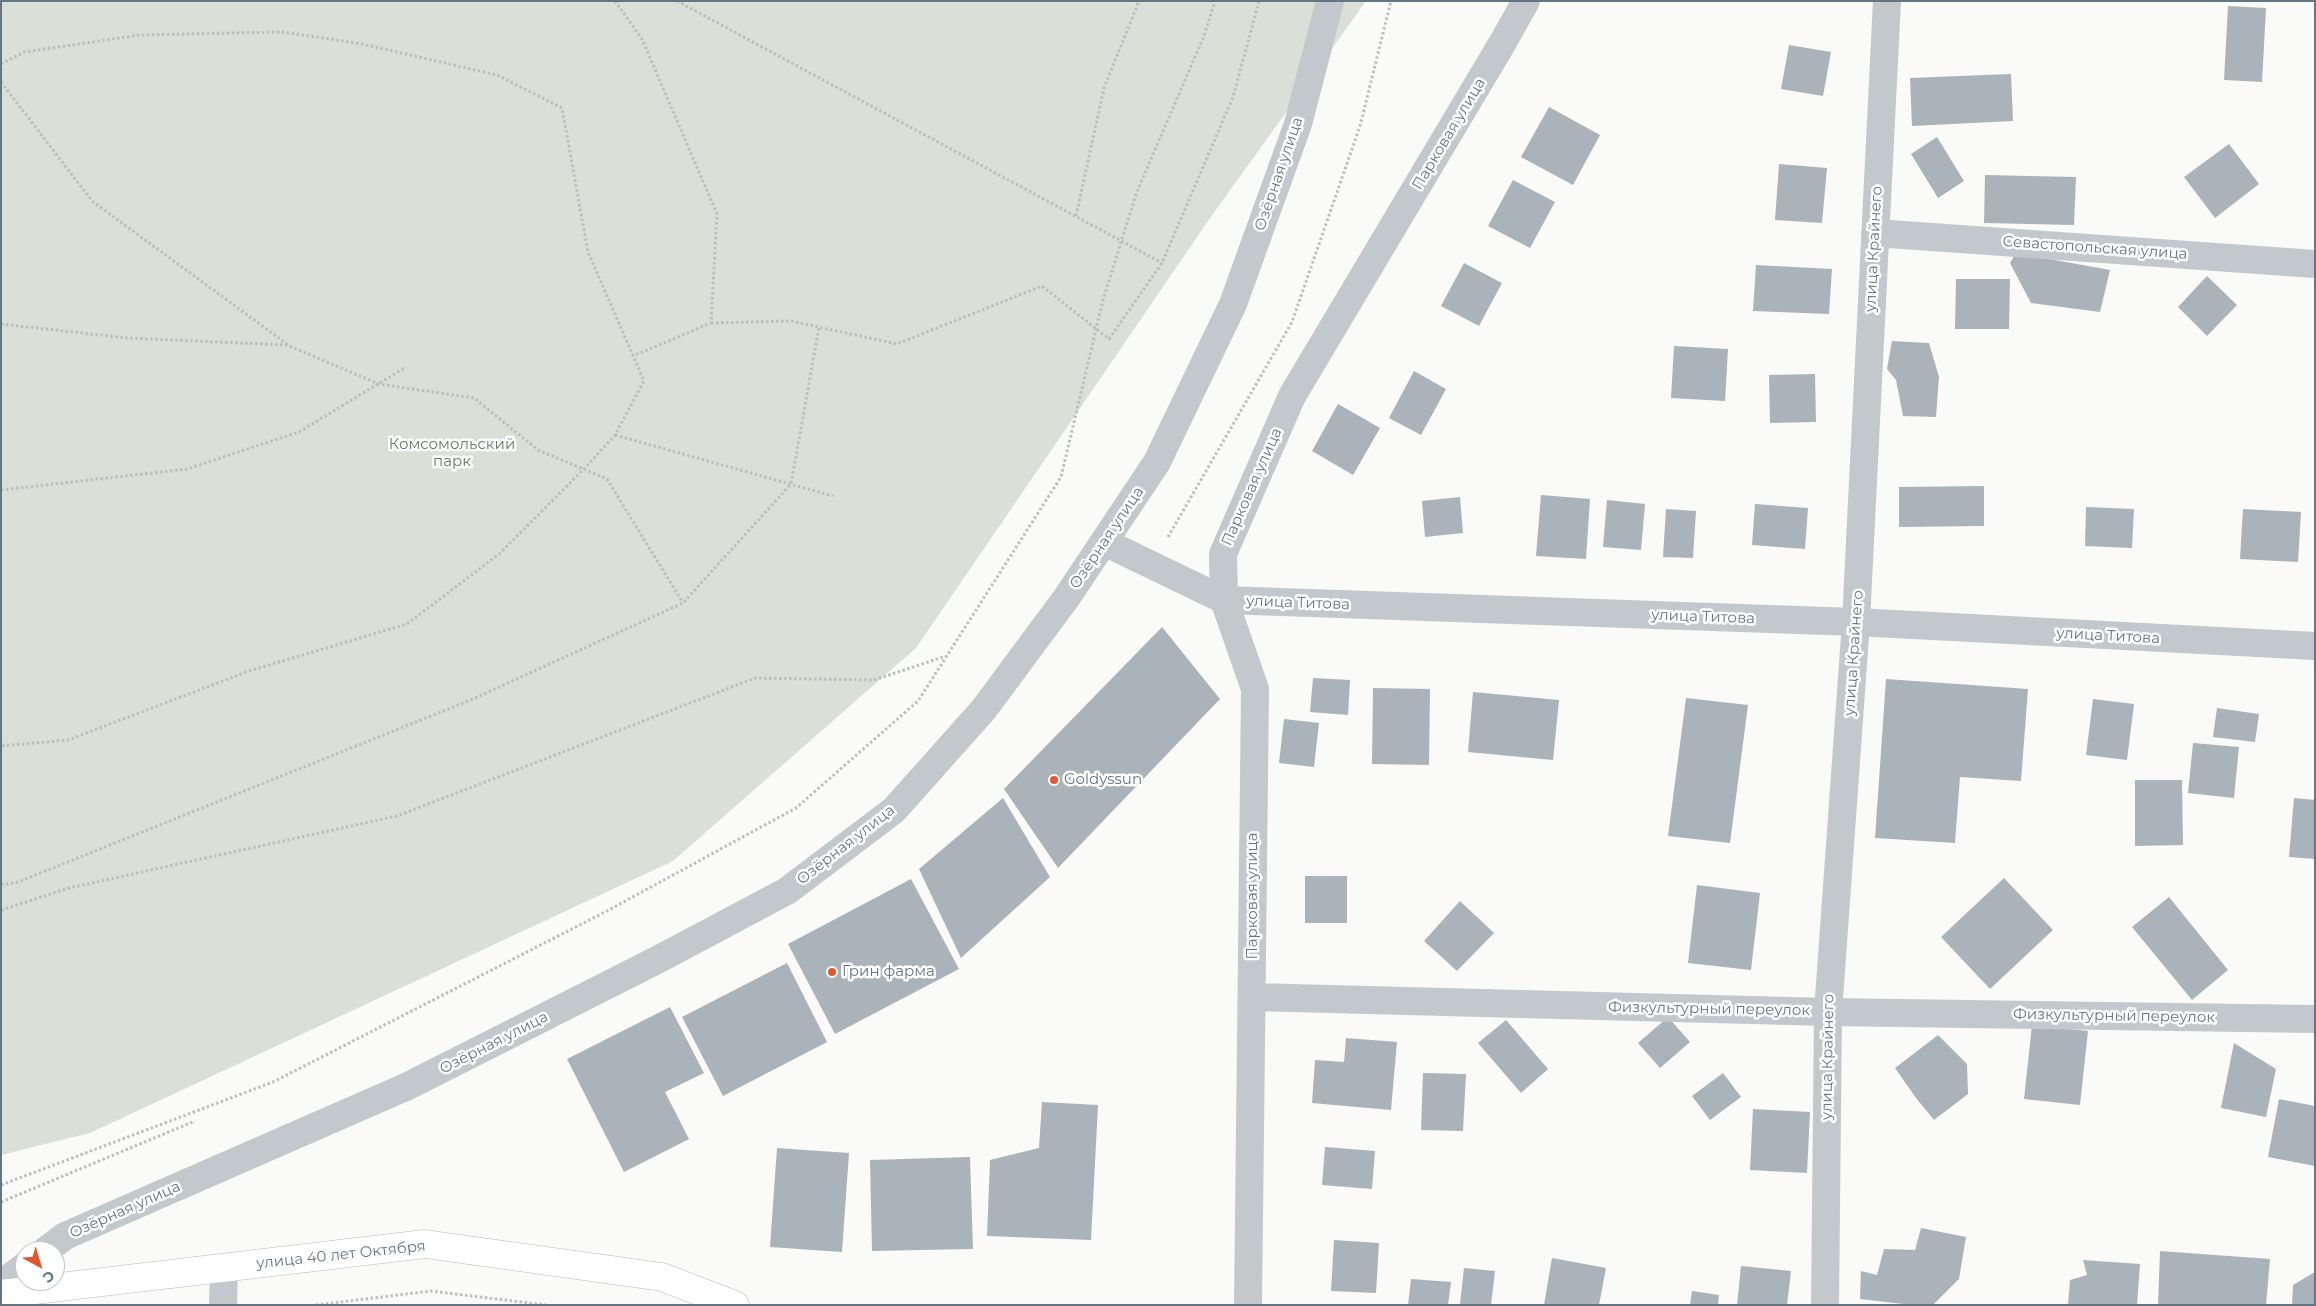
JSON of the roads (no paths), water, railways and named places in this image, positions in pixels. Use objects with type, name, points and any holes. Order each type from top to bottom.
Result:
[{"type":"main road","name":"улица 40 лет Октября","points":[[1,1294],[425,1244],[662,1277],[735,1305]]},
{"type":"street","name":"Озёрная улица","points":[[58,1241],[65,1236],[408,1086],[650,963],[787,891],[894,810],[984,709],[1067,597],[1157,462],[1233,304],[1298,124],[1330,1]]},
{"type":"street","name":"Парковая улица","points":[[1248,1305],[1253,997],[1254,689],[1224,600],[1224,554],[1292,396],[1526,1]]},
{"type":"street","name":"улица Крайнего","points":[[1824,1305],[1828,1012],[1856,622],[1887,1]]},
{"type":"street","name":"Севастопольская улица","points":[[1875,233],[2315,264]]},
{"type":"street","name":"улица Титова","points":[[1104,542],[1224,600],[1856,622],[2315,646]]},
{"type":"street","name":"Физкультурный переулок","points":[[1253,997],[1828,1012],[2315,1019]]},
{"type":"street","points":[[223,1305],[224,1268]]},
{"type":"street","points":[[1,1284],[15,1274]]},
{"type":"place","name":"Goldyssun","points":[[1054,780]]},
{"type":"place","name":"Грин фарма","points":[[832,972]]},
{"type":"park label","name":"Комсомольский парк","points":[[452,454]]}]
